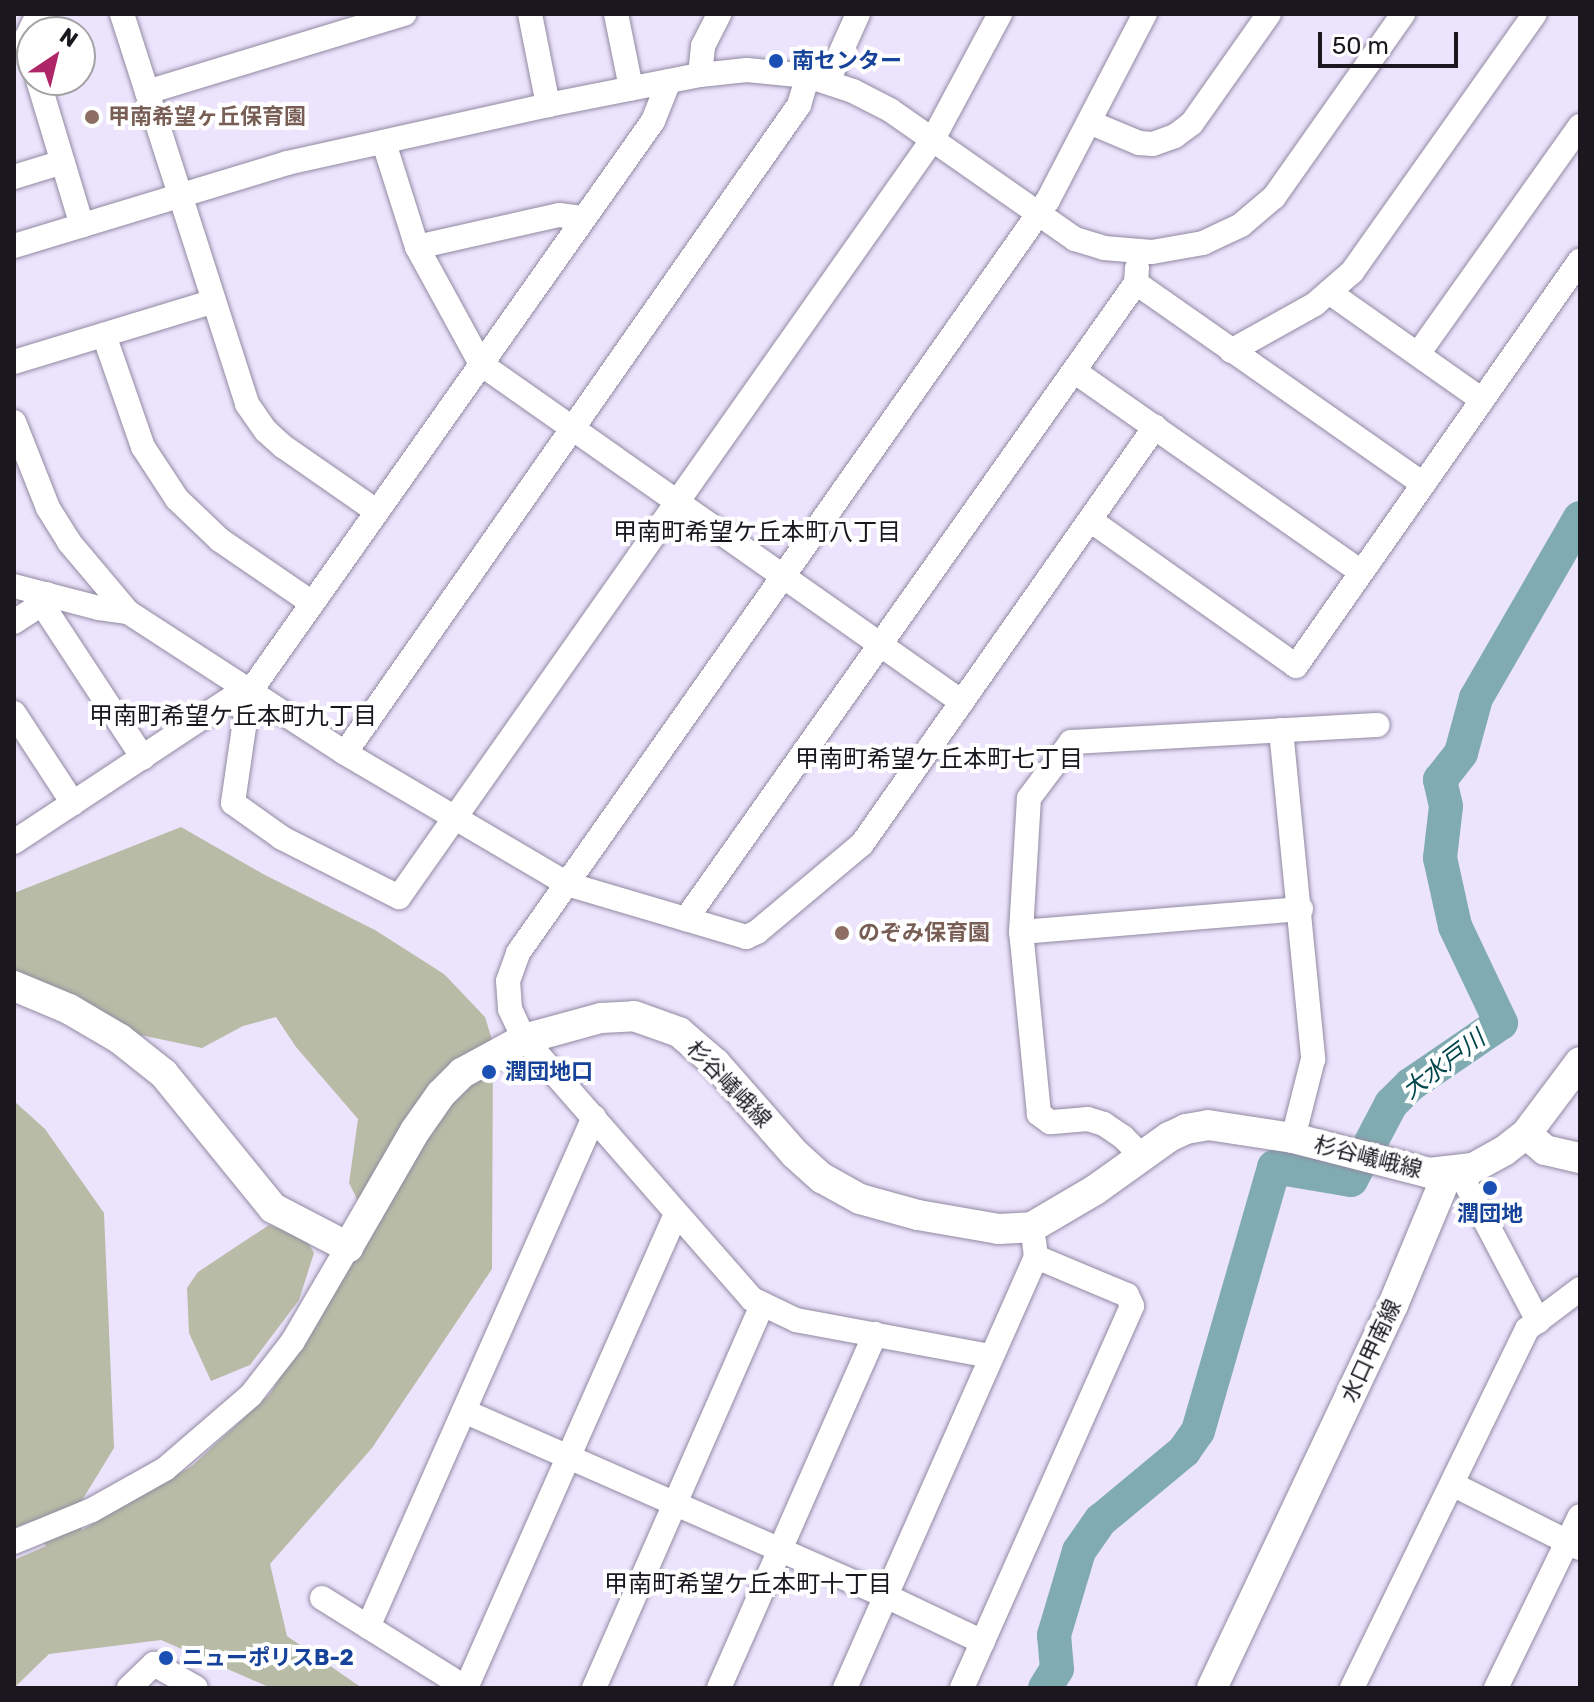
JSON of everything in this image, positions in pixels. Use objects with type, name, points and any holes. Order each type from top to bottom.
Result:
[{"type":"main road","points":[[14,986],[69,1009],[120,1039],[164,1074],[273,1208],[348,1247]]},
{"type":"main road","name":"杉谷嶬峨線","points":[[348,1247],[394,1164],[441,1094],[462,1073],[524,1039],[592,1020],[634,1016],[679,1032],[715,1063],[795,1154],[822,1178],[860,1199],[953,1222],[999,1229],[1032,1227],[1095,1190],[1186,1129],[1208,1125],[1293,1138],[1365,1158],[1453,1172]]},
{"type":"main road","points":[[1453,1172],[1484,1163],[1526,1134],[1580,1062]]},
{"type":"main road","points":[[1526,1134],[1545,1150],[1580,1158]]},
{"type":"main road","name":"水口甲南線","points":[[1212,1688],[1453,1172]]},
{"type":"street","points":[[122,14],[239,386],[256,418],[284,447],[376,511]]},
{"type":"street","points":[[147,92],[404,14]]},
{"type":"street","points":[[530,14],[548,105]]},
{"type":"street","points":[[616,14],[631,88]]},
{"type":"street","points":[[700,75],[703,46],[719,14]]},
{"type":"street","points":[[345,753],[818,79],[858,14]]},
{"type":"street","points":[[669,81],[653,121],[249,693],[233,803],[282,838],[399,897],[933,139],[1000,14]]},
{"type":"street","points":[[990,1356],[796,1320],[762,1306],[739,1287],[524,1039],[510,1009],[508,981],[512,963],[1037,214],[1145,14]]},
{"type":"street","points":[[1089,122],[1139,143],[1153,144],[1175,136],[1192,123],[1269,14]]},
{"type":"street","points":[[14,246],[287,163],[631,88],[747,70],[818,79],[890,110],[1075,239],[1137,253],[1203,243],[1241,225],[1274,197],[1403,14]]},
{"type":"street","points":[[1231,351],[1286,323],[1329,292],[1368,251],[1535,14]]},
{"type":"street","points":[[43,96],[82,226]]},
{"type":"street","points":[[1418,354],[1580,126]]},
{"type":"street","points":[[384,143],[417,247],[481,364],[962,702]]},
{"type":"street","points":[[14,177],[63,162]]},
{"type":"street","points":[[417,247],[559,215],[584,218]]},
{"type":"street","points":[[686,919],[1136,283],[1137,253]]},
{"type":"street","points":[[1090,520],[1296,666],[1580,261]]},
{"type":"street","points":[[1136,283],[1423,484]]},
{"type":"street","points":[[1329,292],[1482,400]]},
{"type":"street","points":[[14,362],[212,302]]},
{"type":"street","points":[[104,335],[143,447],[177,499],[220,540],[312,603]]},
{"type":"street","points":[[1074,371],[1361,572]]},
{"type":"street","points":[[14,422],[48,508],[69,542],[128,612],[345,753],[567,884],[746,937],[757,932],[862,844],[1155,427]]},
{"type":"street","points":[[14,586],[44,599],[128,612]]},
{"type":"street","points":[[14,622],[44,599]]},
{"type":"street","points":[[44,599],[143,758]]},
{"type":"street","points":[[14,842],[236,695],[249,693]]},
{"type":"street","points":[[14,713],[73,803]]},
{"type":"street","points":[[1142,1156],[1104,1124],[1088,1119],[1050,1122],[1039,1114],[1021,932],[1029,798],[1066,745],[1378,725]]},
{"type":"street","points":[[1281,730],[1301,909],[1313,1059],[1293,1138]]},
{"type":"street","points":[[1021,932],[1301,909]]},
{"type":"street","points":[[368,1627],[594,1117]]},
{"type":"street","points":[[1453,1172],[1538,1321]]},
{"type":"street","points":[[322,1598],[466,1688],[676,1214]]},
{"type":"street","points":[[845,1688],[1036,1257],[1032,1227]]},
{"type":"street","points":[[14,1542],[92,1510],[165,1469],[251,1395],[293,1341],[348,1247]]},
{"type":"street","points":[[962,1688],[1132,1306],[1127,1295],[1036,1257]]},
{"type":"street","points":[[1352,1688],[1527,1329],[1580,1289]]},
{"type":"street","points":[[594,1688],[762,1306]]},
{"type":"street","points":[[719,1688],[875,1334]]},
{"type":"street","points":[[464,1411],[886,1596],[983,1642]]},
{"type":"street","points":[[1452,1484],[1574,1545]]},
{"type":"street","points":[[1496,1688],[1574,1545],[1580,1516]]},
{"type":"street","points":[[129,1688],[154,1664],[196,1688]]},
{"type":"green space","points":[[181,827],[263,874],[375,930],[444,974],[485,1017],[493,1043],[492,1269],[372,1448],[270,1564],[287,1636],[362,1688],[271,1688],[161,1640],[49,1654],[14,1688],[14,1560],[46,1546],[32,1521],[14,1528],[14,1101],[45,1129],[104,1213],[114,1448],[81,1502],[82,1530],[192,1466],[270,1394],[370,1225],[349,1183],[358,1119],[296,1047],[276,1017],[243,1026],[202,1048],[131,1033],[14,970],[14,893]]},
{"type":"green space","points":[[269,1225],[305,1238],[314,1253],[299,1300],[250,1365],[211,1381],[189,1333],[187,1288],[198,1272]]},
{"type":"waterway","name":"大水戸川","points":[[1045,1688],[1057,1669],[1054,1635],[1079,1551],[1101,1520],[1184,1451],[1198,1431],[1274,1167],[1351,1180],[1391,1104],[1410,1085],[1501,1023],[1455,926],[1440,858],[1446,806],[1440,780],[1461,753],[1476,698],[1580,518]]},
{"type":"place","name":"南センター","points":[[776,61]]},
{"type":"place","name":"甲南希望ヶ丘保育園","points":[[92,117]]},
{"type":"place","name":"のぞみ保育園","points":[[842,933]]},
{"type":"place","name":"潤団地口","points":[[489,1072]]},
{"type":"place","name":"潤団地","points":[[1490,1188]]},
{"type":"place","name":"ニューポリスB-2","points":[[166,1658]]},
{"type":"district","name":"甲南町希望ケ丘本町八丁目","points":[[757,533]]},
{"type":"district","name":"甲南町希望ケ丘本町九丁目","points":[[233,717]]},
{"type":"district","name":"甲南町希望ケ丘本町七丁目","points":[[939,760]]},
{"type":"district","name":"甲南町希望ケ丘本町十丁目","points":[[748,1585]]}]
